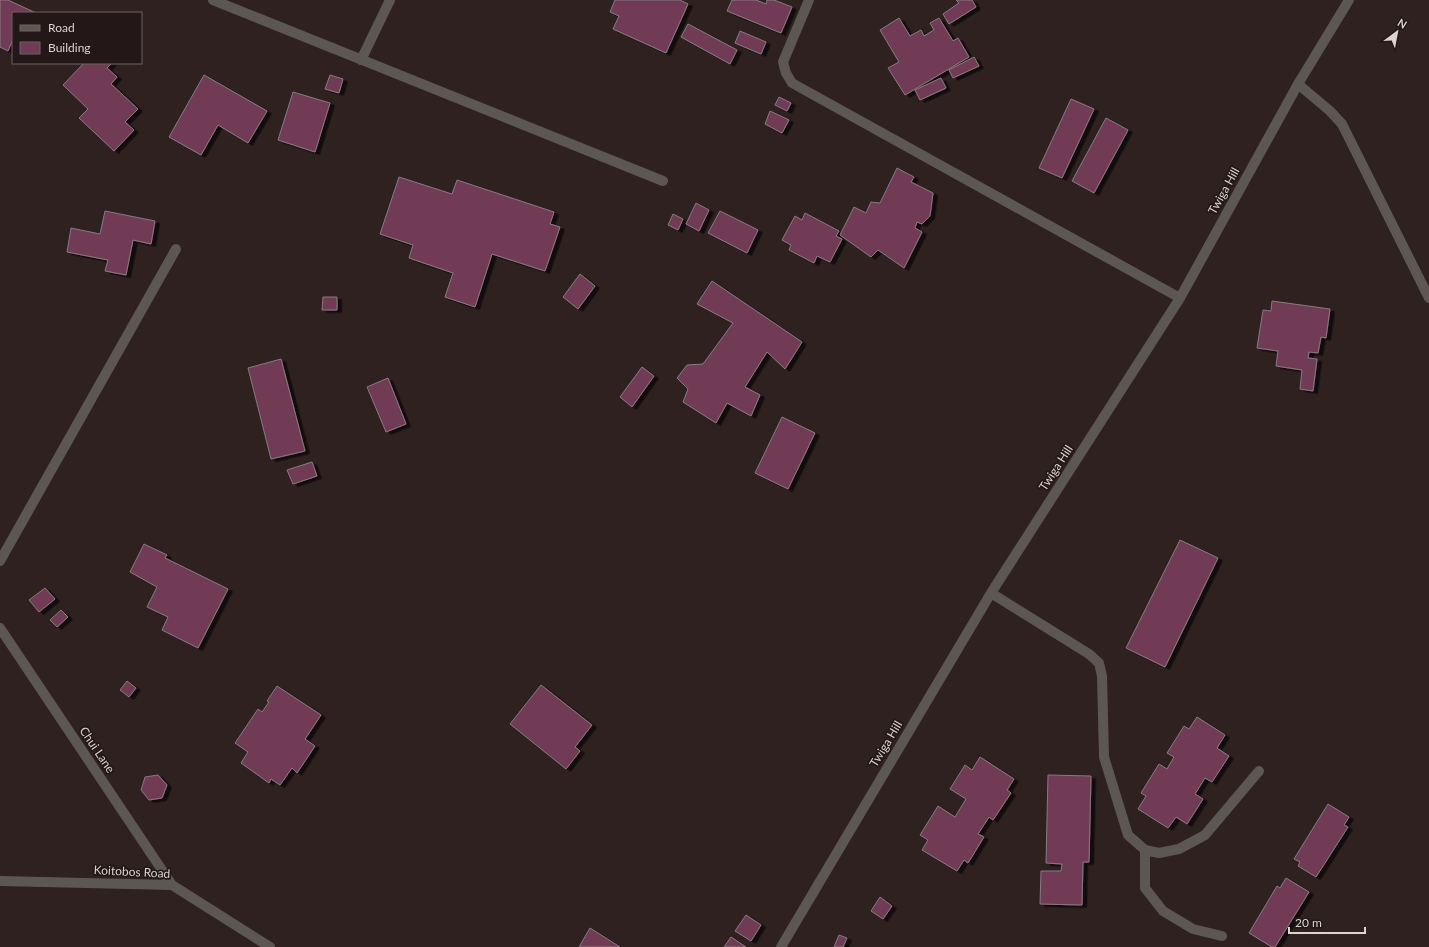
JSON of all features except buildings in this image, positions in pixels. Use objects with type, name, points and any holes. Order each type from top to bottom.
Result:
[{"type":"street","points":[[213,0],[663,181]]},
{"type":"street","points":[[361,60],[390,0]]},
{"type":"street","points":[[810,0],[783,62],[786,73],[792,83],[1180,298]]},
{"type":"street","name":"Twiga Hill","points":[[781,947],[991,593],[1180,298],[1298,84],[1349,0]]},
{"type":"street","points":[[1298,84],[1330,110],[1342,124],[1429,298]]},
{"type":"street","points":[[0,561],[176,249]]},
{"type":"street","points":[[991,593],[1089,654],[1099,663],[1102,676],[1104,757],[1128,835],[1145,850],[1159,852],[1179,849],[1205,835],[1259,771]]},
{"type":"street","name":"Chui Lane","points":[[0,628],[172,886]]},
{"type":"street","points":[[1145,850],[1145,888],[1163,911],[1193,929],[1222,936]]},
{"type":"street","name":"Koitobos Road","points":[[0,881],[172,886],[270,947]]}]
